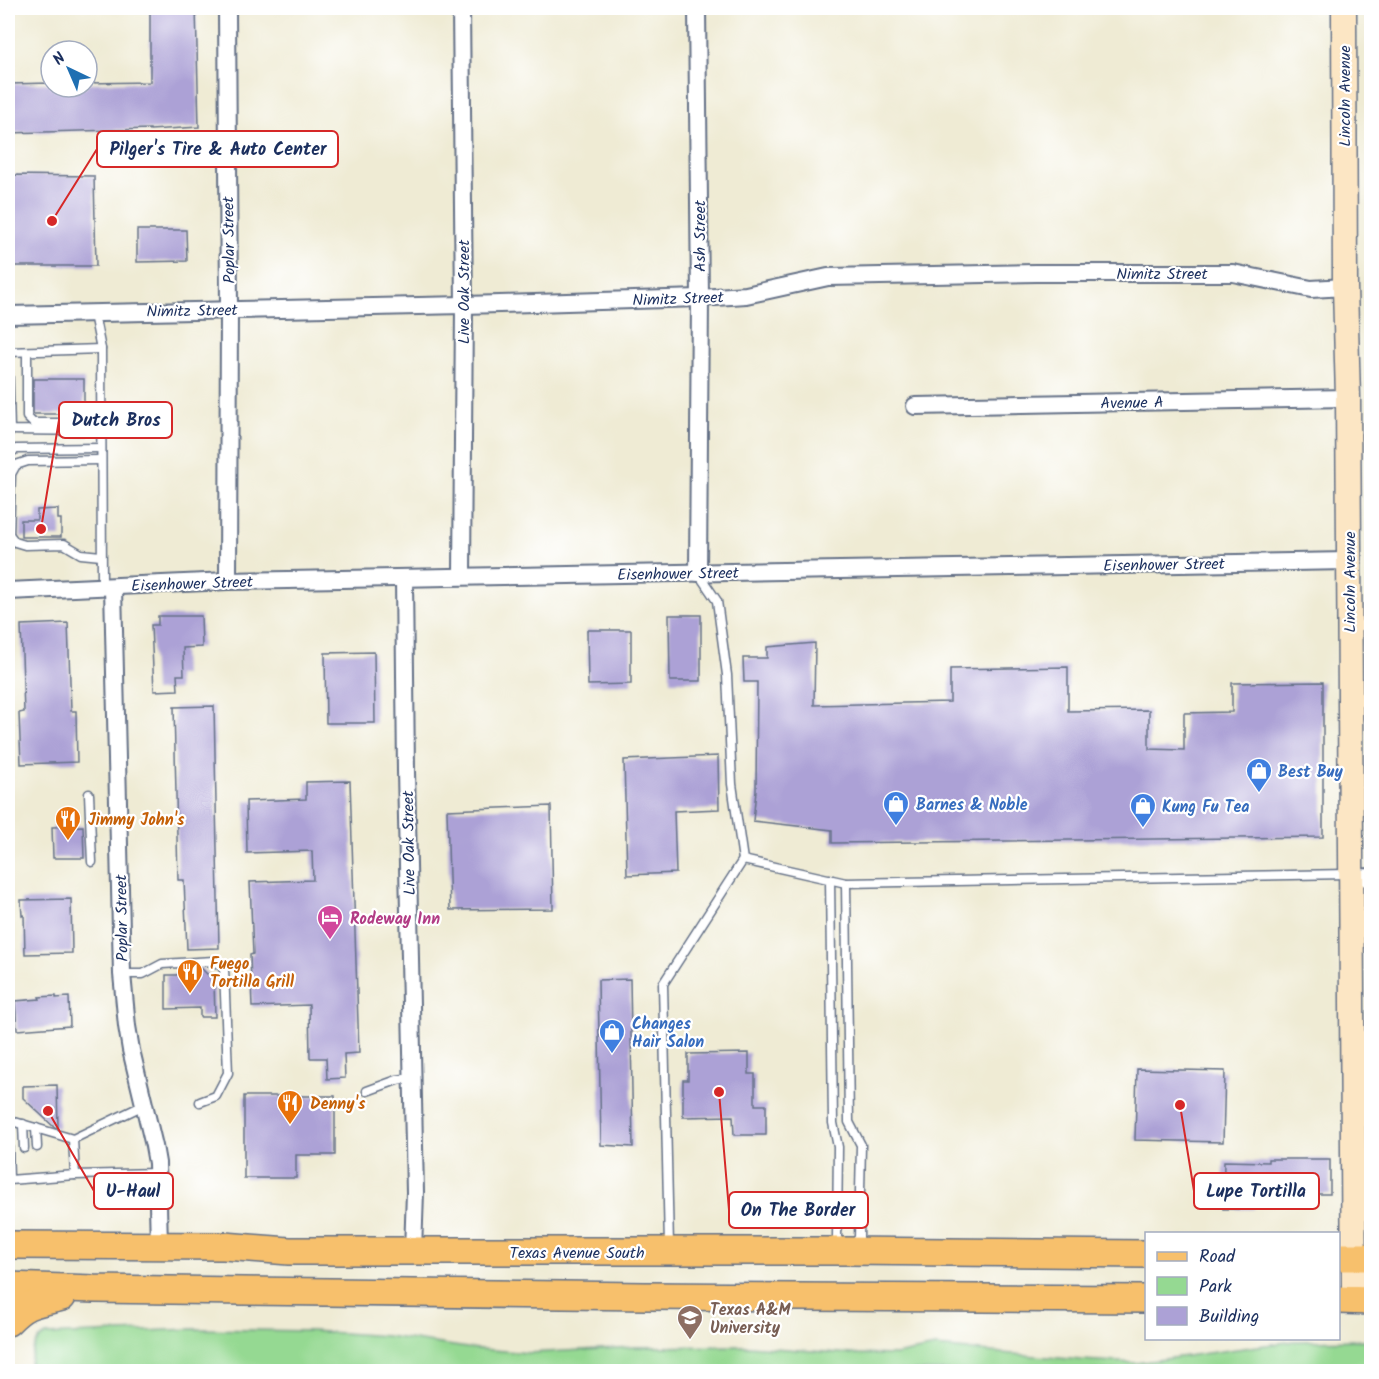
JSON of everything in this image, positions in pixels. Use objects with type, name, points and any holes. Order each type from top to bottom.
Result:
[{"type":"main road","name":"Texas Avenue South","points":[[8,1245],[224,1246],[289,1251],[847,1251],[1145,1254]]},
{"type":"main road","points":[[847,1251],[847,1296]]},
{"type":"main road","points":[[8,1286],[94,1289],[1145,1299]]},
{"type":"main road","points":[[8,1322],[24,1307],[33,1303],[94,1289]]},
{"type":"street","name":"Poplar Street","points":[[227,8],[228,581]]},
{"type":"street","name":"Live Oak Street","points":[[461,8],[464,305],[462,576]]},
{"type":"street","name":"Ash Street","points":[[697,8],[700,298],[698,573]]},
{"type":"street","name":"Lincoln Avenue","points":[[1344,8],[1349,561],[1360,625],[1355,1301]]},
{"type":"street","name":"Nimitz Street","points":[[8,315],[700,298],[746,295],[828,277],[1233,273],[1311,289],[1345,287]]},
{"type":"street","name":"Avenue A","points":[[915,406],[1348,398]]},
{"type":"street","name":"Eisenhower Street","points":[[8,591],[228,581],[1349,561]]},
{"type":"street","name":"Live Oak Street","points":[[404,578],[415,1192],[413,1251]]},
{"type":"street","name":"Poplar Street","points":[[108,587],[122,974],[131,1050],[154,1146],[159,1246]]},
{"type":"lane","points":[[94,314],[101,349],[101,556],[108,587]]},
{"type":"lane","points":[[101,349],[8,352],[10,430],[101,427]]},
{"type":"lane","points":[[27,352],[27,417],[33,423],[101,427]]},
{"type":"lane","points":[[8,454],[16,449],[101,448]]},
{"type":"lane","points":[[101,460],[28,461],[16,465],[11,474],[8,535],[15,542],[25,545],[64,544],[81,554],[101,556]]},
{"type":"lane","points":[[669,1252],[663,984],[743,860],[732,784],[727,675],[717,601],[698,573]]},
{"type":"lane","points":[[89,794],[92,862]]},
{"type":"lane","points":[[743,860],[846,883],[1358,876]]},
{"type":"lane","points":[[830,879],[834,1123],[838,1147],[837,1238],[847,1251],[859,1238],[861,1145],[849,1122],[846,883]]},
{"type":"lane","points":[[122,974],[143,974],[162,964],[214,961],[224,968],[228,1073],[216,1096],[200,1102]]},
{"type":"lane","points":[[367,1090],[397,1080],[412,1078]]},
{"type":"lane","points":[[8,1120],[73,1139],[144,1105]]},
{"type":"lane","points":[[22,1124],[24,1148]]},
{"type":"lane","points":[[36,1128],[37,1147]]},
{"type":"lane","points":[[73,1139],[75,1175]]},
{"type":"lane","points":[[8,1140],[9,1180],[75,1175],[157,1173]]},
{"type":"green space","points":[[194,1329],[311,1331],[387,1336],[467,1348],[530,1353],[635,1347],[748,1346],[896,1355],[935,1347],[1136,1363],[1295,1341],[1371,1340],[1372,1371],[28,1371],[37,1342],[46,1335]]},
{"type":"building","points":[[150,8],[196,8],[199,127],[8,133],[8,84],[39,83],[39,99],[99,99],[99,83],[150,82]]},
{"type":"building","points":[[8,175],[94,176],[96,266],[10,266]]},
{"type":"building","points":[[137,230],[186,230],[187,261],[137,262]]},
{"type":"building","points":[[33,379],[84,379],[84,414],[33,414]]},
{"type":"building","points":[[58,509],[58,519],[61,519],[61,537],[21,537],[21,520],[37,520],[37,510]]},
{"type":"building","points":[[669,615],[701,615],[701,681],[670,681]]},
{"type":"building","points":[[158,616],[201,616],[202,647],[183,648],[184,675],[177,675],[178,690],[154,691],[151,625],[158,625]]},
{"type":"building","points":[[68,623],[71,711],[76,711],[77,762],[21,764],[19,713],[24,712],[21,625]]},
{"type":"building","points":[[587,630],[631,630],[631,684],[588,685]]},
{"type":"building","points":[[815,643],[814,705],[950,702],[950,669],[1068,667],[1068,711],[1149,710],[1149,749],[1184,750],[1184,713],[1232,712],[1232,683],[1323,682],[1323,837],[832,843],[832,830],[753,821],[756,791],[757,682],[744,682],[743,658],[767,658],[767,647]]},
{"type":"building","points":[[374,652],[375,723],[326,723],[325,653]]},
{"type":"building","points":[[214,706],[219,948],[187,949],[184,880],[178,880],[174,707]]},
{"type":"building","points":[[718,756],[719,809],[674,811],[676,873],[627,875],[624,760]]},
{"type":"building","name":"Rodeway Inn","points":[[350,781],[359,1053],[344,1054],[345,1078],[327,1079],[326,1058],[310,1058],[309,1005],[252,1007],[250,955],[253,954],[250,882],[313,880],[312,851],[247,853],[246,801],[306,799],[306,782]]},
{"type":"building","points":[[551,806],[553,909],[450,910],[447,810]]},
{"type":"building","name":"Jimmy John's","points":[[83,826],[84,858],[53,858],[52,827]]},
{"type":"building","points":[[71,899],[72,953],[25,954],[24,915],[22,916],[21,900]]},
{"type":"building","name":"Fuego Tortilla Grill","points":[[201,968],[214,981],[215,1017],[200,1017],[200,1008],[166,1009],[166,975],[177,975],[179,972],[187,972],[187,969]]},
{"type":"building","points":[[630,979],[633,1147],[601,1145],[598,980]]},
{"type":"building","points":[[56,996],[56,998],[69,997],[70,1026],[17,1030],[15,1001]]},
{"type":"building","points":[[749,1053],[749,1074],[755,1074],[755,1105],[766,1105],[766,1135],[734,1135],[733,1116],[683,1117],[683,1080],[688,1080],[688,1054]]},
{"type":"building","points":[[1137,1069],[1225,1071],[1223,1142],[1135,1140]]},
{"type":"building","points":[[57,1085],[58,1128],[54,1127],[23,1098],[23,1086]]},
{"type":"building","name":"Denny's","points":[[244,1096],[335,1096],[335,1155],[296,1155],[296,1178],[244,1178]]},
{"type":"building","points":[[1268,1159],[1330,1159],[1330,1194],[1254,1194],[1254,1209],[1223,1209],[1224,1161],[1268,1162]]},
{"type":"place","name":"Pilger's Tire & Auto Center","points":[[52,221]]},
{"type":"place","name":"Dutch Bros","points":[[41,529]]},
{"type":"place","name":"Best Buy","points":[[1259,794]]},
{"type":"place","name":"Barnes & Noble","points":[[896,827]]},
{"type":"place","name":"Kung Fu Tea","points":[[1143,829]]},
{"type":"place","name":"Jimmy John's","points":[[68,842]]},
{"type":"place","name":"Rodeway Inn","points":[[330,941]]},
{"type":"place","name":"Fuego Tortilla Grill","points":[[190,995]]},
{"type":"place","name":"Changes Hair Salon","points":[[612,1055]]},
{"type":"place","name":"On The Border","points":[[719,1092]]},
{"type":"place","name":"Lupe Tortilla","points":[[1180,1105]]},
{"type":"place","name":"U-Haul","points":[[48,1111]]},
{"type":"place","name":"Denny's","points":[[290,1126]]},
{"type":"place","name":"Texas A&M University","points":[[690,1341]]}]
